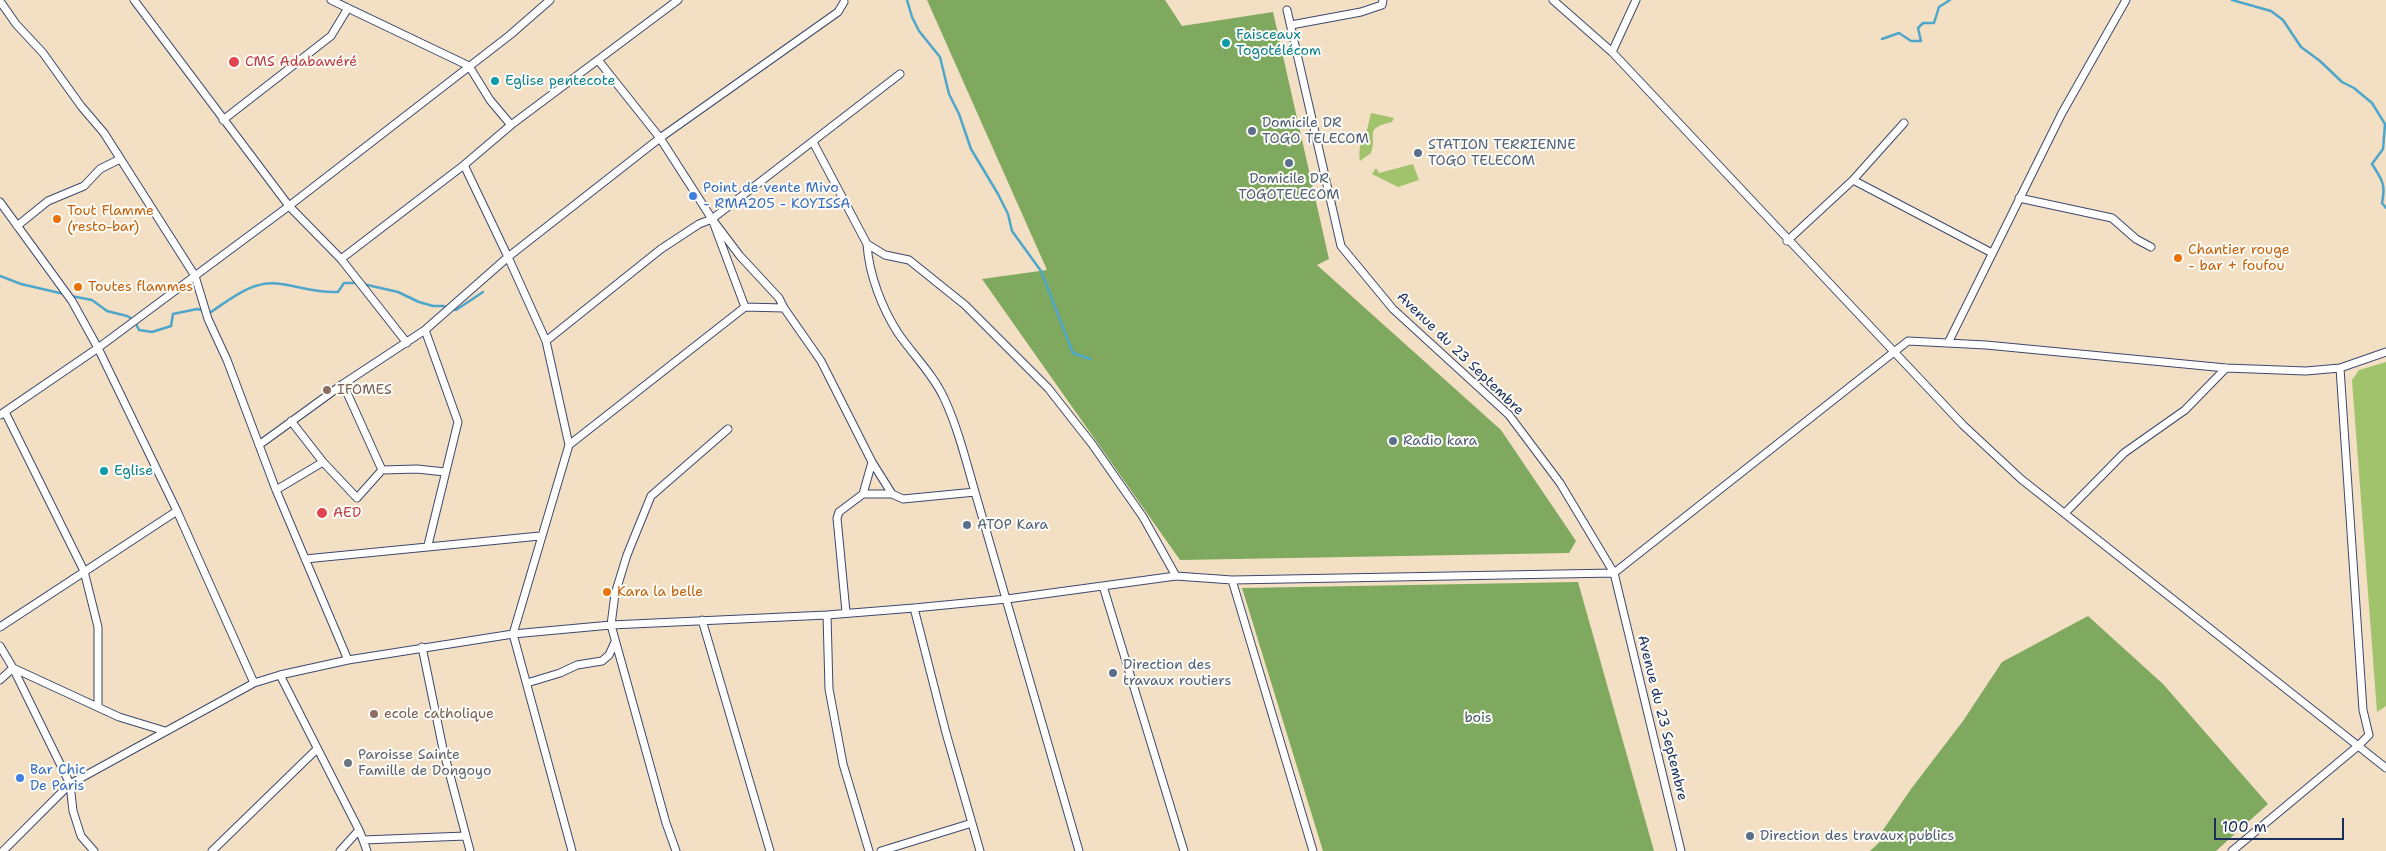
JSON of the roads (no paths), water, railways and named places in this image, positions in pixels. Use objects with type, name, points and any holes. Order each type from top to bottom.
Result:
[{"type":"street","points":[[134,0],[289,206],[341,259],[408,343]]},
{"type":"street","points":[[331,0],[469,66],[490,100],[511,125]]},
{"type":"street","points":[[341,259],[464,165],[511,125],[678,0]]},
{"type":"street","points":[[1292,25],[1361,12],[1382,5],[1383,0]]},
{"type":"street","points":[[1553,0],[1612,52],[1963,425],[2020,479],[2065,512],[2386,768]]},
{"type":"street","points":[[1612,52],[1636,0]]},
{"type":"street","points":[[1948,343],[2062,113],[2126,0]]},
{"type":"street","points":[[98,706],[98,627],[84,571],[3,413],[98,348],[289,206],[510,34],[547,1]]},
{"type":"street","points":[[0,2],[49,60],[81,106],[104,133],[195,276],[208,319],[227,360],[276,490],[348,660]]},
{"type":"street","points":[[259,445],[343,384],[408,343],[508,256],[660,138],[838,12],[844,2]]},
{"type":"street","points":[[223,120],[331,36],[348,8]]},
{"type":"street","name":"Avenue du 23 Septembre","points":[[1287,10],[1292,25],[1341,246],[1393,309],[1509,415],[1560,483],[1614,573],[1682,851]]},
{"type":"street","points":[[598,60],[660,138],[712,219],[740,256],[779,298],[821,361],[872,462],[892,494]]},
{"type":"street","points":[[546,341],[661,249],[699,224],[712,219],[900,74]]},
{"type":"street","points":[[1787,240],[1853,180],[1904,123]]},
{"type":"street","points":[[813,142],[867,244],[868,256],[884,307],[898,333],[944,397],[976,492],[1079,851]]},
{"type":"street","points":[[17,226],[48,201],[84,186],[100,170],[120,159]]},
{"type":"street","points":[[464,165],[546,341],[569,445],[540,536],[513,634],[572,851]]},
{"type":"street","points":[[1853,180],[1992,253]]},
{"type":"street","points":[[2019,198],[2112,218],[2136,239],[2152,247]]},
{"type":"street","points":[[0,202],[72,301],[98,348],[176,511],[254,684]]},
{"type":"street","points":[[712,219],[745,306]]},
{"type":"street","points":[[867,244],[885,255],[909,260],[965,305],[1048,388],[1092,444],[1143,517],[1176,576]]},
{"type":"street","points":[[569,445],[745,306],[784,308]]},
{"type":"street","points":[[425,330],[458,422],[428,545]]},
{"type":"street","points":[[3,851],[70,784],[165,731],[254,684],[280,675],[348,660],[422,646],[513,634],[611,625],[827,615],[914,608],[1007,599],[1176,576],[1232,580],[1614,573],[1894,350],[1908,341],[2226,368],[2306,371],[2340,368],[2386,352]]},
{"type":"street","points":[[2065,512],[2124,453],[2185,410],[2226,368]]},
{"type":"street","points":[[2232,851],[2369,735],[2363,710],[2340,368]]},
{"type":"street","points":[[343,384],[382,470]]},
{"type":"street","points":[[291,421],[323,462],[357,498],[382,470],[417,469],[445,472]]},
{"type":"street","points":[[676,851],[666,823],[611,625],[615,594],[627,555],[651,496],[728,430]]},
{"type":"street","points":[[276,490],[323,462]]},
{"type":"street","points":[[863,494],[872,462]]},
{"type":"street","points":[[846,612],[837,518],[839,512],[863,494],[892,494],[903,499],[976,492]]},
{"type":"street","points":[[0,627],[176,511]]},
{"type":"street","points":[[305,559],[428,545],[540,536]]},
{"type":"street","points":[[1232,580],[1313,851]]},
{"type":"street","points":[[1103,586],[1184,851]]},
{"type":"street","points":[[914,608],[980,851]]},
{"type":"street","points":[[827,615],[829,689],[843,764],[869,851]]},
{"type":"street","points":[[702,620],[770,851]]},
{"type":"street","points":[[527,683],[560,674],[577,665],[602,661],[609,656],[615,642]]},
{"type":"street","points":[[0,646],[13,668],[70,784],[73,811],[78,828],[81,836],[94,851]]},
{"type":"street","points":[[422,646],[443,749],[470,851]]},
{"type":"street","points":[[13,668],[98,706],[119,718],[165,731]]},
{"type":"street","points":[[0,680],[13,668]]},
{"type":"street","points":[[280,675],[359,830],[367,851]]},
{"type":"street","points":[[212,851],[317,749]]},
{"type":"street","points":[[881,851],[972,823]]},
{"type":"street","points":[[340,851],[359,830]]},
{"type":"street","points":[[363,840],[466,836]]},
{"type":"waterway","points":[[907,0],[919,31],[940,57],[949,94],[959,114],[971,149],[998,194],[1008,214],[1012,231],[1041,271],[1073,353],[1090,359]]},
{"type":"waterway","points":[[1882,39],[1899,33],[1911,41],[1921,41],[1918,28],[1923,23],[1934,23],[1939,7],[1950,0]]},
{"type":"waterway","points":[[2232,0],[2271,11],[2283,20],[2301,47],[2320,61],[2342,82],[2354,88],[2372,103],[2385,124],[2383,149],[2372,164],[2382,182],[2384,191],[2382,203],[2386,208]]},
{"type":"waterway","points":[[0,276],[21,284],[64,294]]},
{"type":"waterway","points":[[71,296],[92,300],[107,311],[127,316],[134,320],[139,330],[152,332],[171,326],[173,314],[197,309],[211,312],[244,291],[262,284],[281,284],[316,291],[338,292],[344,283],[358,283]]},
{"type":"waterway","points":[[363,284],[398,292],[433,306],[443,306],[456,310],[483,292]]},
{"type":"place","name":"Faisceaux Togotélécom","points":[[1226,43]]},
{"type":"place","name":"CMS Adabawéré","points":[[234,62]]},
{"type":"place","name":"Eglise pentecote","points":[[495,81]]},
{"type":"place","name":"Domicile DR TOGO TELECOM","points":[[1252,131]]},
{"type":"place","name":"STATION TERRIENNE TOGO TELECOM","points":[[1418,153]]},
{"type":"place","name":"Domicile DR TOGOTELECOM","points":[[1289,163]]},
{"type":"place","name":"Point de vente Mivo - RMA205 - KOYISSA","points":[[693,196]]},
{"type":"place","name":"Tout Flamme (resto-bar)","points":[[57,219]]},
{"type":"place","name":"Chantier rouge - bar + foufou","points":[[2178,258]]},
{"type":"place","name":"Toutes flammes","points":[[78,287]]},
{"type":"place","name":"IFOMES","points":[[327,390]]},
{"type":"place","name":"Radio kara","points":[[1393,441]]},
{"type":"place","name":"Eglise","points":[[104,471]]},
{"type":"place","name":"AED","points":[[322,513]]},
{"type":"place","name":"ATOP Kara","points":[[967,525]]},
{"type":"place","name":"Kara la belle","points":[[607,592]]},
{"type":"place","name":"Direction des travaux routiers","points":[[1113,673]]},
{"type":"place","name":"ecole catholique","points":[[374,714]]},
{"type":"place","name":"Paroisse Sainte Famille de Dongoyo","points":[[348,763]]},
{"type":"place","name":"Bar Chic De Paris","points":[[20,778]]},
{"type":"place","name":"Direction des travaux publics","points":[[1750,836]]},
{"type":"park label","name":"bois","points":[[1478,718]]}]
